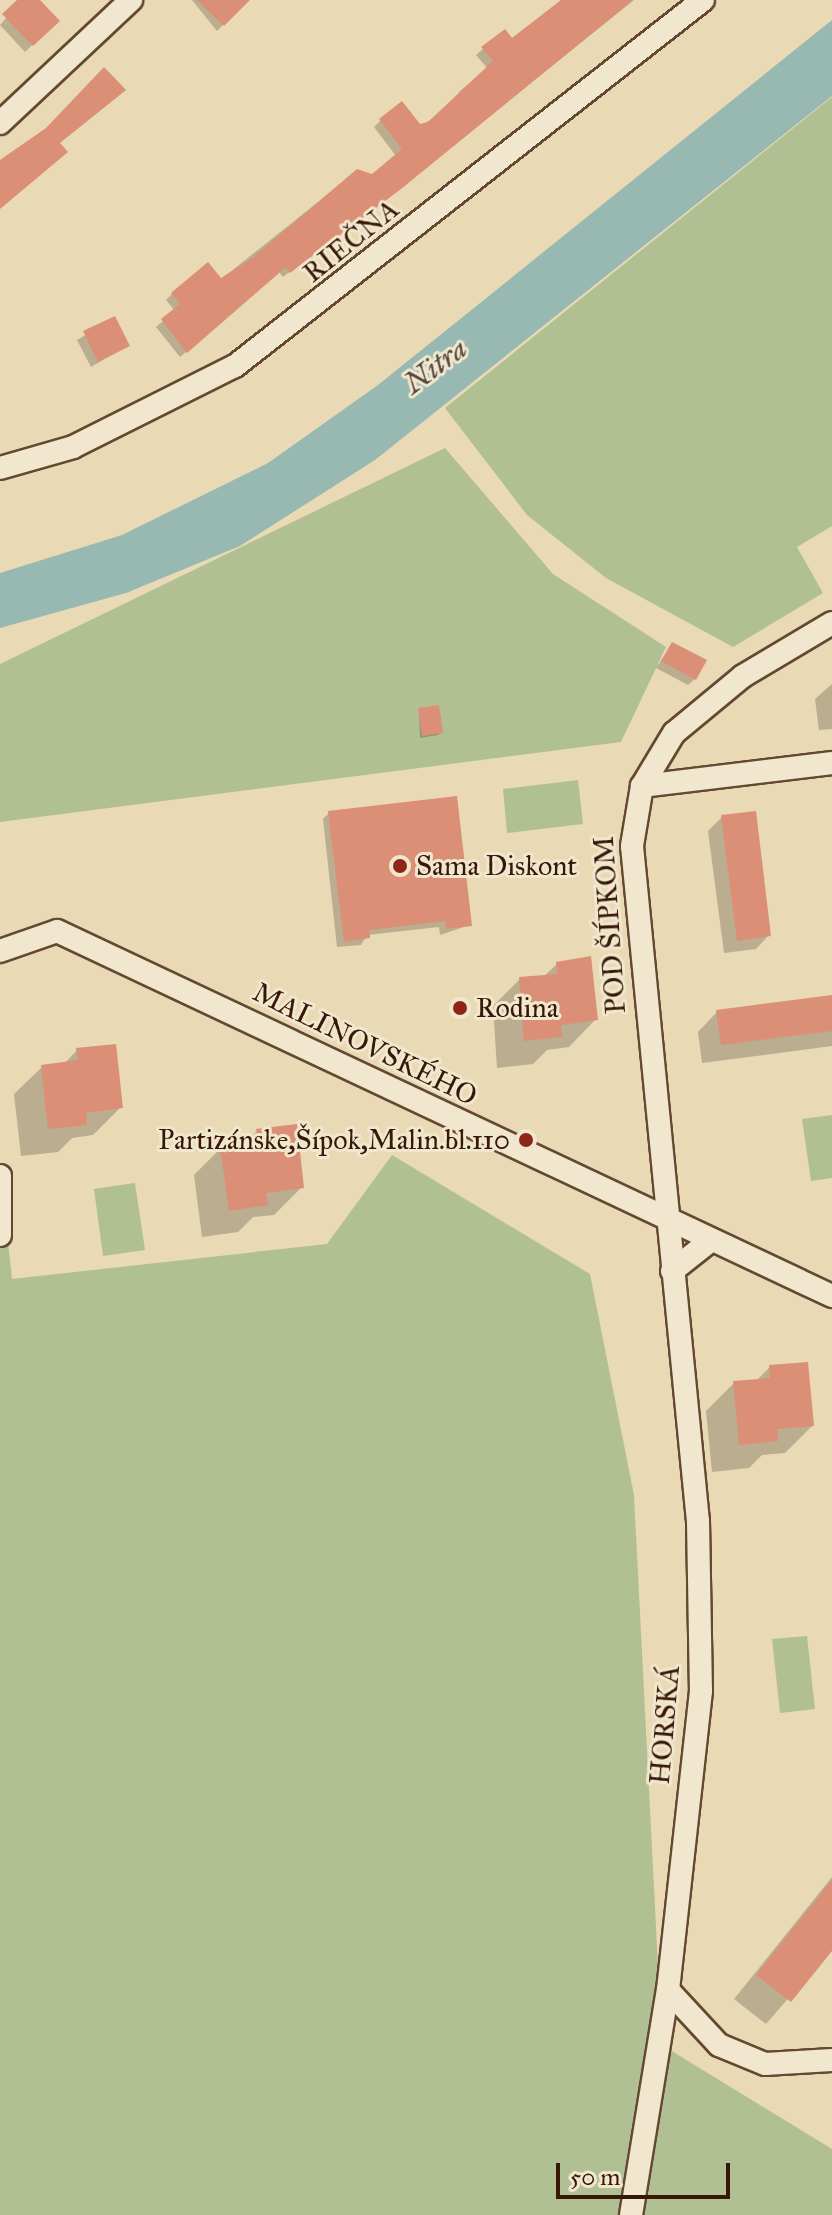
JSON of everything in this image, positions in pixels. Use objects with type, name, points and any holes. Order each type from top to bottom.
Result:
[{"type":"street","name":"RIEČNA","points":[[0,468],[73,447],[248,358],[703,0]]},
{"type":"street","points":[[0,123],[116,5]]},
{"type":"street","name":"POD ŠÍPKOM","points":[[664,1219],[632,846],[642,786],[674,733],[743,676],[832,623]]},
{"type":"street","points":[[642,786],[832,763]]},
{"type":"street","name":"MALINOVSKÉHO","points":[[0,951],[57,931],[832,1296]]},
{"type":"street","points":[[0,1176],[0,1235]]},
{"type":"street","name":"HORSKÁ","points":[[631,2215],[668,1990],[701,1691],[698,1521],[664,1219]]},
{"type":"street","points":[[672,1271],[710,1241]]},
{"type":"street","points":[[668,1990],[719,2045],[765,2064],[832,2060]]},
{"type":"green space","points":[[832,97],[832,526],[797,547],[823,593],[733,647],[606,578],[527,515],[445,408]]},
{"type":"green space","points":[[445,448],[553,574],[666,647],[621,742],[0,822],[0,664]]},
{"type":"green space","points":[[578,780],[583,824],[507,833],[503,789]]},
{"type":"green space","points":[[832,1115],[832,1178],[811,1181],[802,1119]]},
{"type":"green space","points":[[392,1155],[590,1274],[634,1495],[662,2045],[832,2149],[832,2215],[0,2215],[0,1166],[12,1279],[327,1244]]},
{"type":"green space","points":[[135,1183],[145,1250],[103,1256],[94,1189]]},
{"type":"green space","points":[[807,1636],[815,1709],[780,1713],[772,1639]]},
{"type":"water","name":"Nitra","points":[[832,20],[832,96],[375,460],[240,546],[126,593],[0,628],[0,573],[122,535],[268,463],[378,385]]},
{"type":"building","points":[[17,0],[40,0],[60,21],[33,46],[2,14]]},
{"type":"building","points":[[197,0],[250,0],[224,26]]},
{"type":"building","points":[[561,0],[633,0],[401,189],[290,273],[286,267],[187,353],[161,319],[180,304],[171,293],[208,262],[221,278],[251,259],[357,169],[372,174],[402,149],[379,119],[402,101],[420,124],[428,122],[493,61],[481,47],[505,29],[512,38]]},
{"type":"building","points":[[104,67],[126,90],[60,143],[68,152],[0,209],[0,160],[46,128]]},
{"type":"building","points":[[115,316],[130,346],[98,362],[83,331]]},
{"type":"building","points":[[672,642],[707,660],[696,680],[661,661]]},
{"type":"building","points":[[439,705],[443,733],[422,736],[418,708]]},
{"type":"building","name":"Sama Diskont","points":[[457,796],[472,926],[446,929],[445,921],[369,930],[370,938],[344,942],[328,811]]},
{"type":"building","points":[[756,811],[771,936],[737,941],[721,815]]},
{"type":"building","points":[[591,956],[598,1020],[561,1025],[562,1037],[524,1041],[519,977],[557,974],[556,962]]},
{"type":"building","points":[[832,995],[832,1031],[721,1045],[716,1010]]},
{"type":"building","points":[[116,1044],[123,1108],[86,1113],[87,1125],[48,1129],[41,1065],[78,1060],[76,1048]]},
{"type":"building","points":[[297,1124],[304,1188],[266,1193],[268,1205],[229,1211],[220,1146],[258,1141],[256,1129]]},
{"type":"building","points":[[808,1362],[814,1426],[777,1429],[778,1441],[739,1445],[733,1381],[770,1378],[769,1365]]},
{"type":"building","points":[[832,1880],[832,1951],[791,2002],[756,1975]]},
{"type":"place","name":"Sama Diskont","points":[[400,866]]},
{"type":"place","name":"Rodina","points":[[460,1008]]},
{"type":"place","name":"Partizánske,Šípok,Malin.bl.110","points":[[526,1140]]}]
